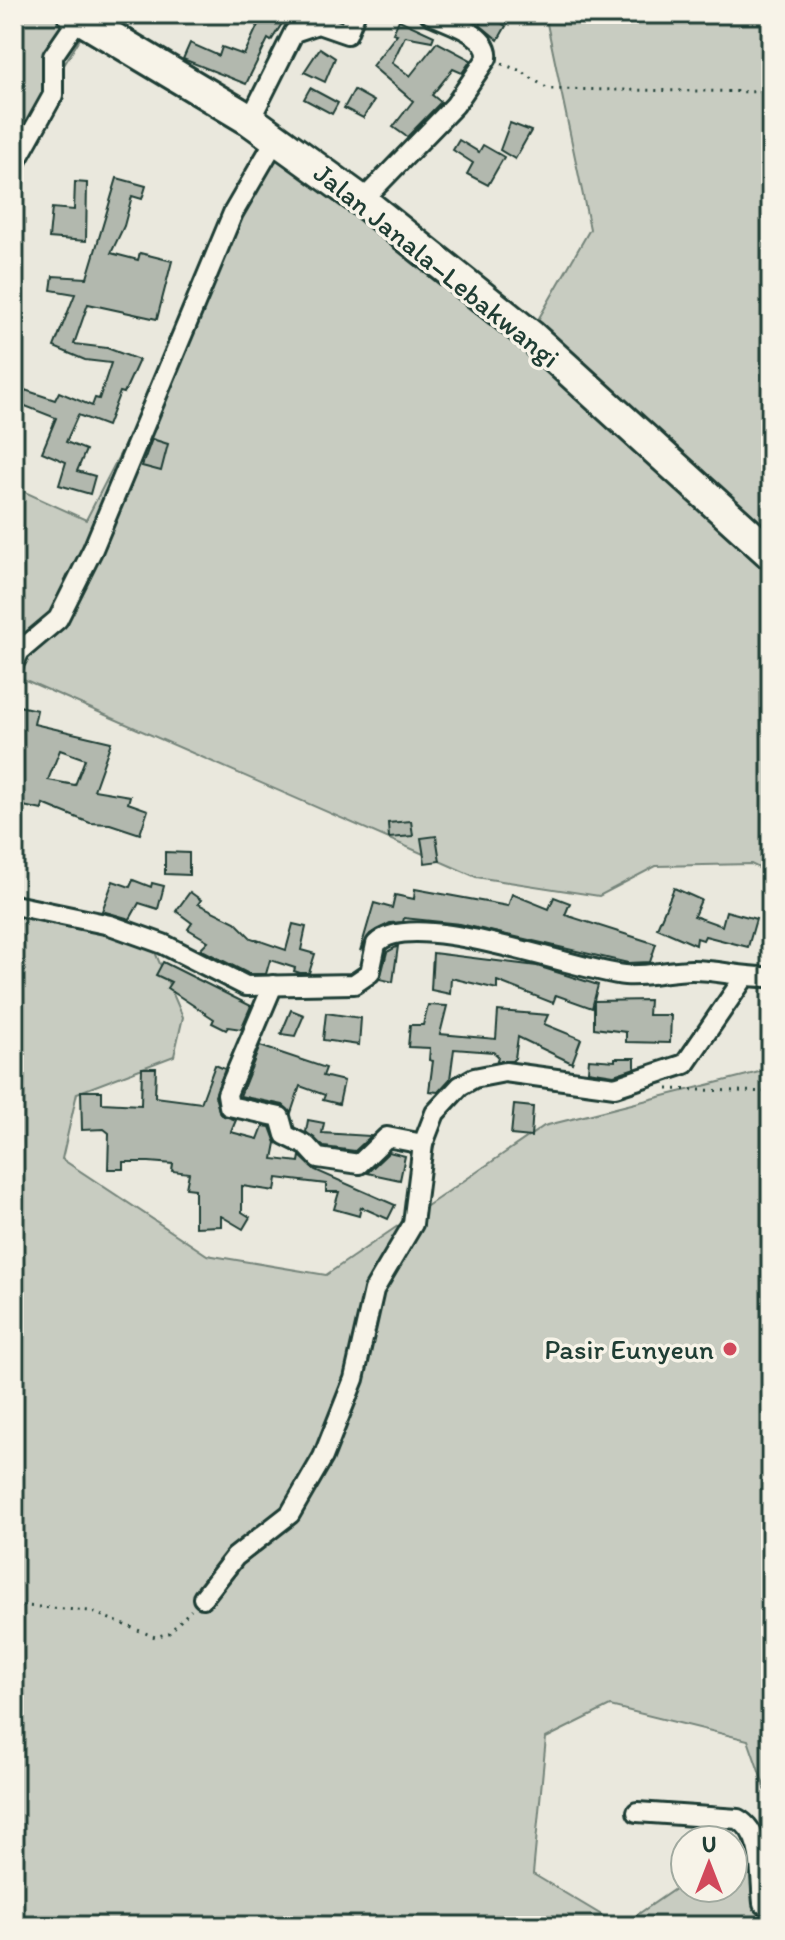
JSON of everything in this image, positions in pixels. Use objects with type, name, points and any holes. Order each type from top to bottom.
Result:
[{"type":"main road","name":"Jalan Janala–Lebakwangi","points":[[76,16],[250,120],[362,201],[531,336],[771,554]]},
{"type":"street","points":[[250,120],[294,32],[318,24],[347,34],[355,14]]},
{"type":"street","points":[[362,201],[455,105],[487,58],[488,50],[483,40],[430,14]]},
{"type":"street","points":[[14,165],[53,95],[53,56],[76,16]]},
{"type":"street","points":[[14,663],[20,651],[58,619],[93,549],[233,213],[276,139]]},
{"type":"street","points":[[14,905],[110,925],[163,944],[246,986],[354,984],[370,973],[376,944],[392,935],[431,934],[489,941],[625,975],[694,969],[744,978],[771,977]]},
{"type":"street","points":[[203,1598],[235,1557],[290,1514],[323,1457],[354,1379],[374,1290],[413,1224],[423,1144],[435,1113],[460,1086],[474,1078],[505,1072],[615,1087],[685,1064],[744,978]]},
{"type":"street","points":[[273,985],[227,1094],[229,1106],[280,1117],[285,1135],[307,1146],[318,1158],[359,1164],[387,1137],[423,1144]]},
{"type":"street","points":[[637,1812],[738,1819],[750,1825],[756,1838],[763,1903],[771,1910]]},
{"type":"path","points":[[487,58],[521,71],[548,89],[771,92]]},
{"type":"path","points":[[662,1089],[771,1092]]},
{"type":"path","points":[[14,1605],[90,1611],[155,1637],[169,1633],[203,1598]]},
{"type":"shaded area","points":[[14,14],[77,14],[90,22],[14,148]]},
{"type":"shaded area","points":[[545,14],[771,14],[771,874],[751,864],[656,866],[599,896],[476,877],[14,675],[14,487],[86,520],[277,149],[535,325],[590,229]]},
{"type":"shaded area","points":[[14,906],[145,929],[183,1017],[174,1056],[77,1093],[62,1159],[207,1255],[326,1275],[544,1126],[771,1069],[771,1806],[748,1740],[610,1706],[546,1738],[533,1874],[620,1926],[14,1926]]},
{"type":"shaded area","points":[[749,1860],[766,1926],[621,1926],[669,1893],[669,1904],[749,1904]]},
{"type":"building","points":[[263,14],[288,14],[271,41],[268,39],[246,84],[183,59],[190,43],[219,56],[222,47],[244,55]]},
{"type":"building","points":[[486,14],[506,26],[498,40],[480,25]]},
{"type":"building","points":[[399,20],[434,36],[432,41],[405,36],[392,63],[410,76],[437,42],[471,60],[462,73],[453,69],[432,95],[441,102],[407,137],[393,127],[413,101],[372,66],[397,34],[393,33]]},
{"type":"building","points":[[320,48],[335,58],[325,82],[304,72]]},
{"type":"building","points":[[310,88],[338,103],[332,114],[304,99]]},
{"type":"building","points":[[354,90],[374,101],[363,118],[344,108]]},
{"type":"building","points":[[510,123],[531,131],[515,159],[500,150]]},
{"type":"building","points":[[459,140],[479,152],[483,145],[504,157],[488,185],[467,174],[473,163],[453,150]]},
{"type":"building","points":[[117,178],[146,186],[142,199],[132,196],[124,226],[111,253],[138,260],[140,253],[172,261],[157,319],[88,304],[74,344],[107,348],[139,360],[124,393],[120,392],[107,426],[78,415],[66,442],[86,450],[77,471],[95,476],[90,494],[59,485],[66,462],[42,452],[56,418],[20,404],[25,390],[55,400],[59,392],[92,406],[95,398],[99,399],[111,363],[85,360],[54,347],[75,294],[51,290],[53,276],[87,278]]},
{"type":"building","points":[[75,182],[87,183],[86,241],[49,238],[52,208],[74,210]]},
{"type":"building","points":[[152,439],[168,444],[161,471],[142,466]]},
{"type":"building","points":[[19,706],[37,710],[34,724],[111,742],[94,790],[130,796],[128,803],[148,810],[140,834],[110,824],[90,823],[43,804],[42,810],[14,804],[14,726]],"holes":[[[60,750],[85,759],[75,785],[48,780]]]},
{"type":"building","points":[[411,821],[413,836],[389,838],[388,823]]},
{"type":"building","points":[[436,836],[440,861],[425,863],[421,838]]},
{"type":"building","points":[[165,852],[189,853],[189,875],[165,874]]},
{"type":"building","points":[[133,880],[151,887],[152,883],[164,886],[158,909],[139,903],[130,919],[102,911],[113,881],[130,887]]},
{"type":"building","points":[[674,888],[701,900],[694,916],[722,926],[726,911],[756,919],[748,947],[705,936],[703,940],[697,938],[696,945],[657,928]]},
{"type":"building","points":[[415,889],[508,906],[512,894],[549,909],[554,897],[570,903],[565,915],[656,944],[650,962],[628,963],[460,924],[404,918],[403,922],[390,923],[370,934],[360,951],[374,903],[392,908],[395,895],[414,899]]},
{"type":"building","points":[[190,892],[201,900],[198,904],[235,922],[251,938],[286,950],[293,924],[306,927],[301,950],[315,954],[309,973],[294,971],[295,968],[270,960],[266,974],[249,974],[200,949],[208,941],[188,929],[192,923],[176,911]]},
{"type":"building","points":[[398,946],[393,982],[380,979],[387,952]]},
{"type":"building","points":[[433,953],[537,966],[598,985],[592,1008],[556,995],[553,1003],[497,981],[497,989],[451,978],[450,994],[431,990]]},
{"type":"building","points":[[163,962],[251,1006],[241,1029],[228,1027],[226,1030],[212,1023],[214,1019],[167,988],[171,982],[156,975]]},
{"type":"building","points":[[649,1000],[648,1015],[671,1015],[670,1043],[626,1042],[626,1032],[594,1028],[594,1001]]},
{"type":"building","points":[[428,1005],[447,1006],[440,1034],[496,1039],[498,1011],[548,1015],[544,1024],[581,1039],[572,1063],[518,1037],[512,1061],[497,1061],[498,1056],[493,1052],[454,1049],[450,1079],[438,1092],[429,1091],[433,1061],[429,1060],[430,1048],[408,1047],[410,1025],[423,1025]]},
{"type":"building","points":[[291,1010],[304,1015],[295,1036],[281,1034]]},
{"type":"building","points":[[326,1013],[361,1018],[359,1045],[323,1040]]},
{"type":"building","points":[[260,1046],[326,1068],[323,1076],[344,1081],[339,1104],[323,1100],[325,1095],[300,1086],[291,1113],[283,1105],[240,1096]]},
{"type":"building","points":[[615,1058],[635,1058],[635,1068],[614,1075],[588,1071],[589,1059],[615,1061]]},
{"type":"building","points":[[215,1065],[225,1069],[215,1096],[220,1114],[236,1120],[231,1132],[258,1139],[263,1126],[270,1127],[276,1143],[273,1159],[299,1162],[300,1156],[315,1170],[395,1205],[388,1219],[361,1207],[359,1216],[334,1209],[339,1192],[326,1192],[326,1184],[277,1178],[275,1191],[242,1186],[242,1212],[250,1217],[243,1229],[221,1216],[221,1226],[195,1227],[195,1189],[186,1188],[189,1173],[172,1171],[173,1164],[149,1162],[123,1162],[123,1169],[108,1169],[109,1133],[104,1129],[82,1130],[81,1091],[102,1091],[102,1103],[141,1105],[142,1068],[156,1068],[155,1097],[201,1103]]},
{"type":"building","points":[[514,1105],[533,1107],[531,1137],[511,1135]]},
{"type":"building","points":[[308,1120],[324,1123],[322,1133],[371,1136],[355,1151],[324,1147],[306,1132]]},
{"type":"building","points":[[389,1152],[405,1156],[400,1180],[367,1173]]},
{"type":"place","name":"Pasir Eunyeun","points":[[730,1349]]}]
